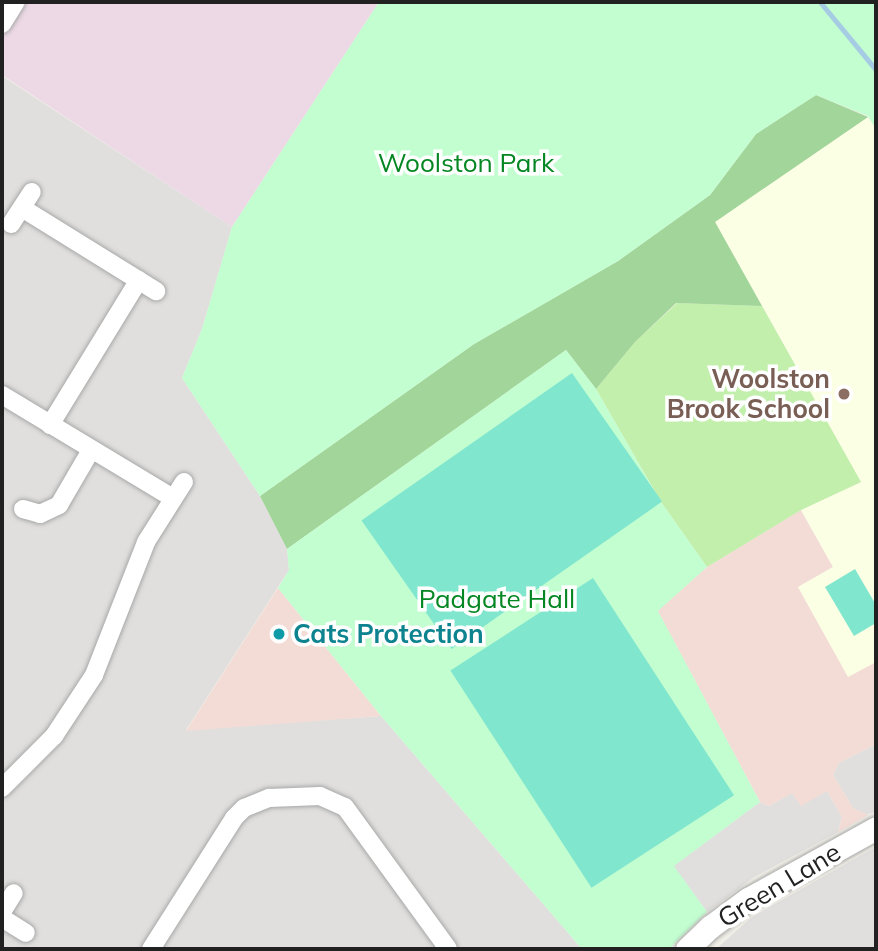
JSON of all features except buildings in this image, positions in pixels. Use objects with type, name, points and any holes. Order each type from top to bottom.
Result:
[{"type":"street","points":[[2,24],[16,2]]},
{"type":"street","points":[[11,224],[32,192]]},
{"type":"street","points":[[22,208],[156,291]]},
{"type":"street","points":[[50,425],[139,280]]},
{"type":"street","points":[[2,396],[173,498]]},
{"type":"street","points":[[23,509],[40,514],[59,505],[91,450]]},
{"type":"street","points":[[2,786],[54,736],[94,674],[114,629],[135,565],[146,542],[184,482]]},
{"type":"street","points":[[151,949],[234,818],[244,808],[269,798],[320,796],[345,807],[442,943],[423,949]]},
{"type":"street","name":"Green Lane","points":[[687,949],[710,927],[748,899],[876,828]]},
{"type":"street","points":[[2,912],[14,893]]},
{"type":"street","points":[[2,918],[26,933]]},
{"type":"shaded area","points":[[2,2],[379,2],[232,227],[2,75]]},
{"type":"shaded area","points":[[2,76],[232,227],[202,329],[182,378],[260,496],[287,549],[289,570],[186,730],[381,716],[582,949],[2,949]]},
{"type":"shaded area","name":"Woolston Brook School","points":[[868,117],[876,129],[876,662],[848,677],[798,587],[833,567],[801,510],[861,482],[715,222]]},
{"type":"shaded area","points":[[801,510],[833,567],[798,587],[848,676],[876,662],[876,744],[839,763],[833,775],[853,808],[868,815],[838,832],[842,817],[827,791],[801,806],[792,793],[769,806],[760,802],[657,610],[707,567]]},
{"type":"shaded area","points":[[278,588],[381,716],[186,731]]},
{"type":"shaded area","points":[[876,744],[876,812],[864,815],[853,808],[833,775],[839,763]]},
{"type":"shaded area","points":[[827,791],[842,817],[838,832],[754,877],[707,912],[673,866],[760,802],[769,806],[793,792]]},
{"type":"shaded area","points":[[876,847],[876,949],[716,949],[752,917]]},
{"type":"green space","name":"Woolston Park","points":[[379,2],[876,2],[876,129],[868,116],[816,95],[756,134],[710,195],[618,261],[474,344],[260,496],[182,378],[202,329],[232,227]]},
{"type":"green space","points":[[816,95],[868,117],[715,222],[762,306],[676,303],[635,342],[596,389],[566,350],[287,549],[260,496],[474,344],[618,261],[710,195],[756,134]]},
{"type":"green space","points":[[677,303],[762,306],[861,482],[801,510],[707,567],[661,502],[596,389],[635,342]]},
{"type":"green space","name":"Padgate Hall","points":[[566,350],[596,389],[661,502],[707,567],[658,611],[760,802],[674,866],[707,912],[669,949],[582,949],[381,716],[278,588],[289,570],[287,549]]},
{"type":"green space","points":[[572,373],[662,502],[452,649],[361,520]]},
{"type":"green space","points":[[855,569],[876,605],[876,623],[854,636],[825,587]]},
{"type":"green space","points":[[593,578],[734,795],[591,888],[450,671]]},
{"type":"waterway","points":[[820,2],[876,70]]},
{"type":"place","name":"Woolston Brook School","points":[[844,394]]},
{"type":"place","name":"Cats Protection","points":[[279,634]]}]
